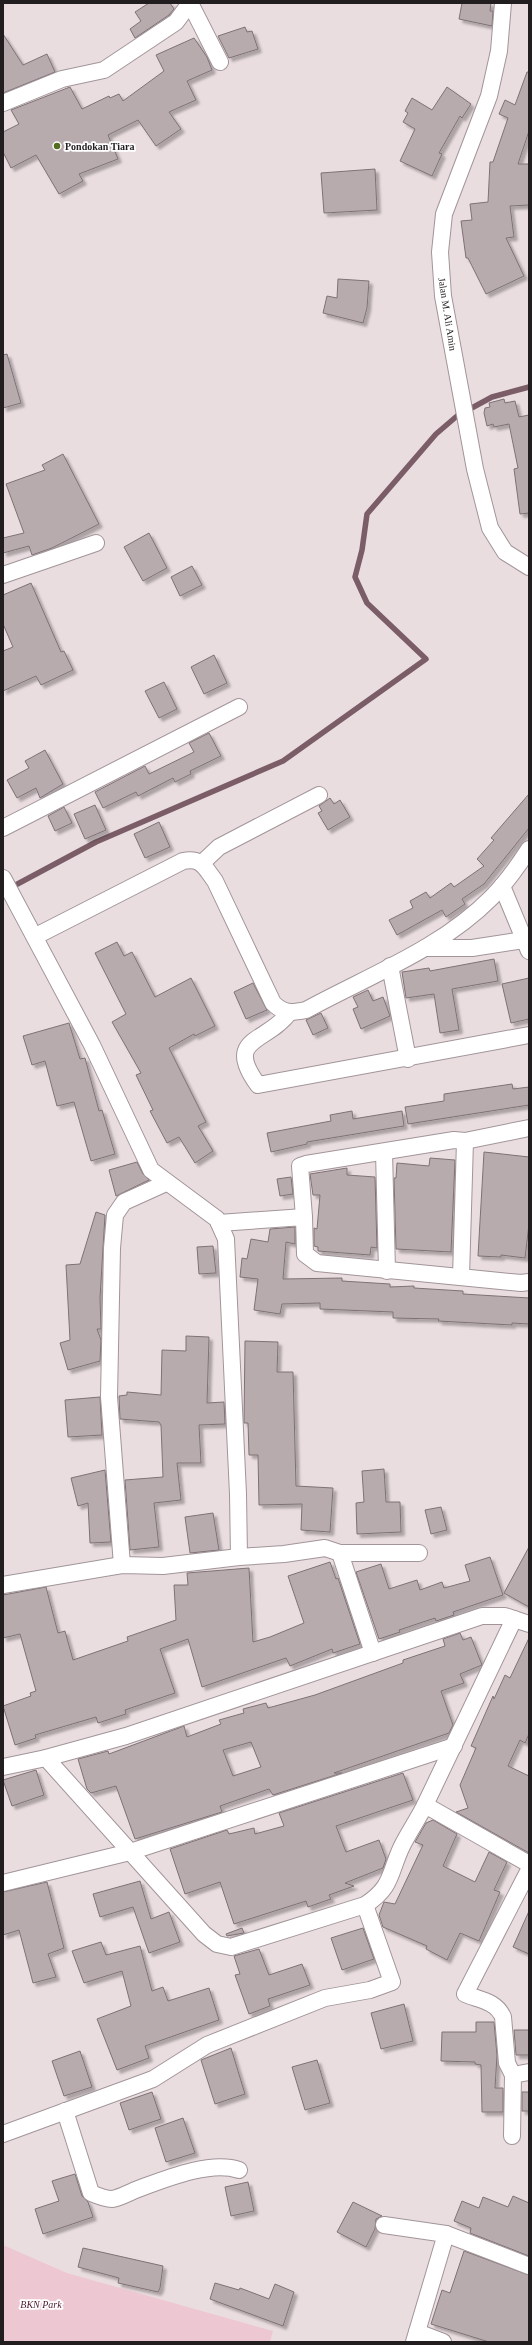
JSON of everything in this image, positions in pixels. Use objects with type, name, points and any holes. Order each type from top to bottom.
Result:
[{"type":"street","points":[[3,104],[62,79],[104,70],[176,22],[190,3],[220,62]]},
{"type":"street","name":"Jalan M. Ali Amin","points":[[503,3],[499,51],[489,96],[444,214],[440,252],[443,296],[466,413],[475,469],[490,528],[505,552],[529,567]]},
{"type":"street","points":[[3,575],[96,543]]},
{"type":"street","points":[[3,828],[239,707]]},
{"type":"street","points":[[202,863],[219,847],[319,795]]},
{"type":"street","points":[[36,936],[183,862],[193,859],[202,863],[214,881],[272,1004],[280,1011],[289,1013],[306,1010],[425,948],[477,910],[502,886],[529,849]]},
{"type":"street","points":[[7,886],[36,936],[92,1045],[139,1148],[151,1170],[166,1183],[207,1210],[219,1223],[226,1239],[238,1494],[239,1557]]},
{"type":"street","points":[[425,948],[472,948],[527,945],[502,886]]},
{"type":"street","points":[[390,966],[408,1059]]},
{"type":"street","points":[[289,1013],[280,1025],[249,1043],[245,1051],[247,1070],[258,1085],[408,1059],[529,1035]]},
{"type":"street","points":[[529,1128],[465,1140],[454,1140],[300,1166],[304,1217],[304,1248],[305,1254],[311,1260],[317,1263],[387,1271],[521,1283],[529,1282]]},
{"type":"street","points":[[461,1277],[465,1140]]},
{"type":"street","points":[[384,1152],[387,1271]]},
{"type":"street","points":[[122,1565],[110,1397],[112,1248],[115,1215],[124,1202],[166,1183]]},
{"type":"street","points":[[219,1223],[304,1217]]},
{"type":"street","points":[[3,1585],[122,1565],[164,1566],[239,1557],[284,1554],[325,1548],[340,1553],[419,1553]]},
{"type":"street","points":[[340,1553],[373,1653]]},
{"type":"street","points":[[3,1767],[46,1758],[126,1736],[482,1616],[493,1615],[522,1622],[454,1746],[425,1805],[402,1846],[387,1886],[380,1895],[365,1905],[231,1947],[217,1944],[204,1934],[46,1758]]},
{"type":"street","points":[[3,1883],[130,1852],[454,1746]]},
{"type":"street","points":[[425,1805],[529,1864]]},
{"type":"street","points":[[512,2136],[513,2075],[507,2063],[503,2017],[496,2005],[465,1994],[529,1870]]},
{"type":"street","points":[[3,2134],[154,2079],[208,2045],[324,1998],[370,1990],[392,1982],[365,1905]]},
{"type":"street","points":[[513,2075],[529,2072]]},
{"type":"street","points":[[65,2111],[91,2194],[103,2198],[113,2199],[161,2180],[216,2166],[228,2166],[239,2170]]},
{"type":"street","points":[[384,2224],[446,2234],[529,2266]]},
{"type":"street","points":[[443,2342],[416,2337],[446,2234]]},
{"type":"green space","name":"BKN Park","points":[[3,2245],[67,2273],[273,2331],[270,2342],[3,2342]]},
{"type":"building","points":[[149,3],[170,3],[174,9],[169,15],[135,38],[130,29],[141,21],[135,12]]},
{"type":"building","points":[[462,3],[491,3],[490,11],[493,11],[492,26],[459,19]]},
{"type":"building","points":[[245,27],[247,32],[252,31],[258,49],[229,58],[218,36]]},
{"type":"building","points":[[3,34],[23,65],[47,54],[55,72],[3,93]]},
{"type":"building","points":[[194,38],[207,57],[212,70],[187,81],[196,100],[169,112],[181,129],[156,146],[138,120],[108,135],[118,159],[79,174],[83,181],[59,194],[36,155],[11,168],[3,152],[3,132],[19,124],[11,110],[70,87],[82,109],[109,96],[110,98],[119,94],[123,101],[164,71],[156,55]]},
{"type":"building","points":[[527,72],[529,72],[529,131],[518,164],[529,164],[529,205],[510,206],[514,237],[506,238],[524,276],[486,294],[468,258],[466,258],[461,221],[472,220],[470,204],[488,202],[490,162],[493,162],[508,118],[499,114],[505,100],[515,105]]},
{"type":"building","points":[[447,87],[471,104],[462,118],[460,116],[439,153],[442,154],[432,176],[400,161],[415,129],[403,122],[408,113],[405,111],[412,98],[432,110]]},
{"type":"building","points":[[375,169],[377,210],[324,213],[321,173]]},
{"type":"building","points":[[338,279],[369,281],[367,308],[363,323],[323,313],[327,296],[337,298]]},
{"type":"building","points":[[7,354],[21,403],[3,408],[3,355]]},
{"type":"building","points":[[504,399],[505,403],[515,401],[519,417],[529,415],[529,513],[520,514],[514,469],[518,468],[509,424],[494,427],[493,424],[487,426],[484,413],[485,408],[490,407],[489,403]]},
{"type":"building","points":[[63,454],[99,524],[52,548],[32,555],[29,546],[3,553],[3,538],[24,533],[6,484],[45,470],[42,465]]},
{"type":"building","points":[[149,533],[167,568],[143,581],[124,547]]},
{"type":"building","points":[[192,566],[202,585],[180,596],[171,577]]},
{"type":"building","points":[[31,583],[61,652],[64,651],[73,670],[41,685],[36,676],[3,691],[3,651],[13,647],[3,624],[3,595]]},
{"type":"building","points":[[214,655],[227,683],[204,694],[191,667]]},
{"type":"building","points":[[164,682],[177,709],[159,718],[145,691]]},
{"type":"building","points":[[209,733],[221,756],[190,771],[191,774],[175,782],[173,778],[138,796],[136,792],[103,808],[95,792],[145,766],[149,774],[194,752],[189,743]]},
{"type":"building","points":[[45,750],[63,784],[40,798],[36,788],[17,798],[7,780],[29,768],[25,761]]},
{"type":"building","points":[[529,794],[529,828],[484,884],[462,899],[465,904],[446,917],[442,910],[397,935],[389,920],[413,908],[410,901],[426,892],[430,898],[451,883],[454,887],[484,866],[477,859],[494,840],[491,838]]},
{"type":"building","points":[[330,798],[334,804],[340,800],[350,817],[328,830],[318,813],[322,811],[319,806]]},
{"type":"building","points":[[95,805],[106,830],[85,839],[74,814]]},
{"type":"building","points":[[64,807],[72,823],[55,831],[48,816]]},
{"type":"building","points":[[159,822],[170,847],[145,858],[134,834]]},
{"type":"building","points":[[117,942],[124,956],[132,952],[155,997],[191,978],[215,1026],[195,1036],[194,1034],[169,1048],[206,1122],[198,1126],[213,1151],[195,1163],[179,1137],[167,1143],[150,1111],[153,1110],[136,1075],[141,1073],[112,1022],[126,1014],[95,953]]},
{"type":"building","points":[[494,959],[498,981],[452,989],[459,1030],[440,1033],[434,994],[406,998],[402,972],[429,968],[430,971]]},
{"type":"building","points":[[529,978],[529,1019],[511,1023],[502,984]]},
{"type":"building","points":[[253,983],[267,1010],[246,1019],[234,992]]},
{"type":"building","points":[[368,990],[373,1001],[383,997],[390,1016],[361,1029],[353,1009],[358,1007],[353,997]]},
{"type":"building","points":[[321,1013],[328,1028],[313,1035],[306,1020]]},
{"type":"building","points":[[69,1023],[80,1059],[85,1058],[99,1111],[102,1110],[115,1154],[91,1161],[74,1102],[57,1106],[45,1061],[32,1065],[23,1036]]},
{"type":"building","points":[[512,1084],[513,1089],[529,1087],[529,1105],[408,1124],[405,1107],[444,1101],[444,1094]]},
{"type":"building","points":[[352,1111],[353,1119],[402,1111],[404,1126],[307,1142],[307,1144],[271,1152],[267,1133],[331,1121],[330,1115]]},
{"type":"building","points":[[484,1152],[529,1157],[529,1224],[525,1258],[501,1255],[501,1257],[478,1256]]},
{"type":"building","points":[[430,1158],[455,1160],[451,1252],[396,1249],[394,1178],[396,1178],[397,1163],[429,1166]]},
{"type":"building","points":[[137,1162],[143,1174],[149,1180],[116,1196],[109,1170]]},
{"type":"building","points":[[347,1168],[347,1175],[375,1177],[377,1248],[371,1247],[370,1255],[318,1251],[318,1247],[314,1246],[314,1228],[317,1229],[320,1195],[313,1195],[310,1174]]},
{"type":"building","points":[[291,1177],[293,1194],[280,1196],[277,1179]]},
{"type":"building","points":[[96,1212],[105,1215],[100,1298],[101,1329],[97,1329],[101,1340],[100,1361],[68,1370],[60,1343],[70,1340],[66,1265],[80,1264]]},
{"type":"building","points":[[295,1227],[295,1244],[286,1242],[283,1279],[342,1278],[342,1281],[390,1284],[390,1287],[414,1286],[414,1288],[463,1291],[463,1294],[529,1298],[529,1324],[512,1323],[512,1325],[438,1321],[439,1319],[393,1318],[393,1312],[320,1309],[320,1303],[282,1304],[280,1314],[254,1310],[258,1279],[240,1277],[242,1258],[247,1259],[251,1239],[268,1242],[270,1229]]},
{"type":"building","points":[[213,1246],[216,1273],[199,1274],[197,1247]]},
{"type":"building","points":[[186,1336],[209,1337],[207,1403],[224,1402],[225,1424],[199,1425],[201,1463],[177,1463],[181,1500],[154,1503],[159,1547],[130,1550],[125,1480],[163,1477],[161,1425],[159,1422],[120,1419],[119,1396],[127,1395],[127,1392],[161,1395],[162,1350],[186,1351]]},
{"type":"building","points":[[245,1341],[278,1342],[277,1372],[293,1372],[296,1486],[333,1488],[330,1532],[301,1530],[302,1504],[259,1505],[258,1455],[249,1455],[248,1423],[244,1423]]},
{"type":"building","points":[[100,1397],[102,1435],[68,1437],[65,1400]]},
{"type":"building","points":[[384,1469],[386,1502],[400,1502],[401,1532],[357,1534],[356,1503],[364,1502],[362,1471]]},
{"type":"building","points":[[105,1470],[111,1542],[90,1543],[88,1503],[78,1506],[71,1478]]},
{"type":"building","points":[[441,1507],[447,1530],[431,1534],[425,1510]]},
{"type":"building","points":[[213,1513],[219,1550],[190,1553],[185,1517]]},
{"type":"building","points":[[529,1547],[529,1607],[504,1593]]},
{"type":"building","points":[[490,1557],[503,1595],[453,1612],[454,1615],[436,1621],[435,1618],[399,1630],[400,1632],[379,1639],[356,1572],[381,1564],[389,1589],[417,1580],[420,1590],[442,1582],[444,1588],[470,1581],[465,1565]]},
{"type":"building","points":[[330,1562],[336,1579],[338,1578],[360,1644],[333,1653],[332,1649],[290,1666],[286,1658],[202,1687],[188,1639],[160,1649],[175,1693],[125,1710],[126,1714],[98,1723],[96,1717],[35,1735],[36,1738],[15,1745],[3,1706],[31,1696],[30,1693],[36,1691],[20,1634],[3,1638],[3,1595],[46,1587],[58,1633],[65,1631],[73,1660],[128,1641],[127,1637],[176,1620],[174,1585],[188,1585],[187,1573],[249,1568],[253,1642],[270,1637],[304,1623],[288,1576]]},
{"type":"building","points":[[460,1633],[463,1640],[471,1637],[482,1665],[460,1674],[464,1683],[441,1691],[453,1725],[449,1733],[334,1773],[342,1773],[273,1795],[269,1789],[220,1806],[222,1812],[135,1839],[116,1786],[91,1793],[87,1789],[78,1759],[108,1751],[109,1754],[184,1726],[187,1737],[221,1724],[219,1720],[244,1713],[243,1709],[266,1703],[268,1708],[315,1695],[403,1663],[403,1660],[445,1646],[443,1639]],"holes":[[[251,1742],[261,1767],[233,1776],[223,1750]]]},
{"type":"building","points":[[529,1638],[529,1734],[525,1743],[520,1740],[508,1766],[529,1776],[529,1853],[456,1812],[468,1808],[460,1785],[476,1748],[471,1746],[493,1696],[494,1699],[505,1675],[510,1678]]},
{"type":"building","points":[[36,1770],[44,1795],[12,1806],[3,1780]]},
{"type":"building","points":[[403,1773],[413,1800],[336,1826],[346,1852],[379,1840],[386,1859],[383,1868],[345,1883],[354,1886],[329,1895],[331,1899],[308,1907],[306,1901],[234,1924],[220,1882],[185,1894],[170,1849],[227,1830],[229,1834],[254,1828],[255,1834],[284,1826],[279,1813]]},
{"type":"building","points":[[433,1820],[457,1834],[443,1866],[475,1882],[489,1852],[507,1862],[494,1890],[500,1892],[479,1941],[460,1933],[447,1960],[426,1949],[427,1946],[383,1927],[379,1915],[384,1902],[395,1904],[423,1845],[415,1842],[426,1823]]},
{"type":"building","points":[[140,1881],[151,1919],[169,1912],[180,1942],[149,1953],[133,1907],[100,1917],[93,1894]]},
{"type":"building","points":[[47,1882],[64,1948],[48,1954],[56,1977],[33,1983],[19,1930],[3,1935],[3,1892]]},
{"type":"building","points":[[529,1911],[529,1954],[513,1947]]},
{"type":"building","points":[[242,1928],[244,1933],[227,1936],[226,1934]]},
{"type":"building","points":[[363,1928],[374,1959],[342,1970],[331,1938]]},
{"type":"building","points":[[101,1942],[106,1955],[140,1946],[152,1991],[163,1987],[168,2001],[209,1988],[219,2020],[145,2046],[149,2058],[117,2070],[97,2019],[131,2006],[122,1971],[84,1983],[72,1951]]},
{"type":"building","points":[[259,1949],[269,1975],[302,1964],[310,1985],[268,1999],[270,2006],[249,2014],[235,1975],[240,1974],[234,1956]]},
{"type":"building","points":[[404,2004],[413,2041],[381,2049],[371,2013]]},
{"type":"building","points":[[476,2022],[494,2022],[497,2055],[495,2088],[503,2088],[503,2112],[482,2112],[481,2065],[475,2064],[475,2062],[441,2061],[442,2032],[476,2032]]},
{"type":"building","points":[[514,2030],[529,2030],[529,2055],[516,2055]]},
{"type":"building","points":[[231,2048],[245,2094],[215,2104],[201,2060]]},
{"type":"building","points":[[80,2051],[92,2087],[64,2096],[52,2061]]},
{"type":"building","points":[[317,2060],[330,2103],[305,2110],[292,2067]]},
{"type":"building","points":[[152,2092],[161,2119],[129,2130],[120,2103]]},
{"type":"building","points":[[522,2092],[529,2092],[529,2111],[522,2111]]},
{"type":"building","points":[[183,2118],[195,2153],[166,2162],[155,2128]]},
{"type":"building","points":[[75,2174],[82,2196],[88,2202],[93,2217],[43,2234],[35,2209],[59,2201],[52,2181]]},
{"type":"building","points":[[248,2182],[254,2211],[231,2216],[225,2187]]},
{"type":"building","points":[[513,2196],[529,2203],[529,2256],[470,2233],[471,2228],[454,2221],[462,2201],[479,2208],[483,2197],[508,2207]]},
{"type":"building","points":[[353,2202],[382,2216],[376,2219],[375,2229],[366,2247],[337,2232]]},
{"type":"building","points":[[83,2248],[163,2266],[160,2288],[158,2292],[118,2283],[119,2278],[78,2267]]},
{"type":"building","points":[[464,2251],[529,2275],[529,2342],[489,2342],[431,2324],[442,2290],[450,2293]]},
{"type":"building","points":[[215,2283],[239,2290],[240,2288],[269,2299],[275,2284],[294,2292],[283,2326],[210,2299]]},
{"type":"waterway","points":[[10,888],[96,842],[283,761],[426,659],[367,603],[355,577],[362,550],[367,514],[436,434],[457,416],[492,397],[529,387]]},
{"type":"place","name":"Pondokan Tiara","points":[[57,146]]}]
